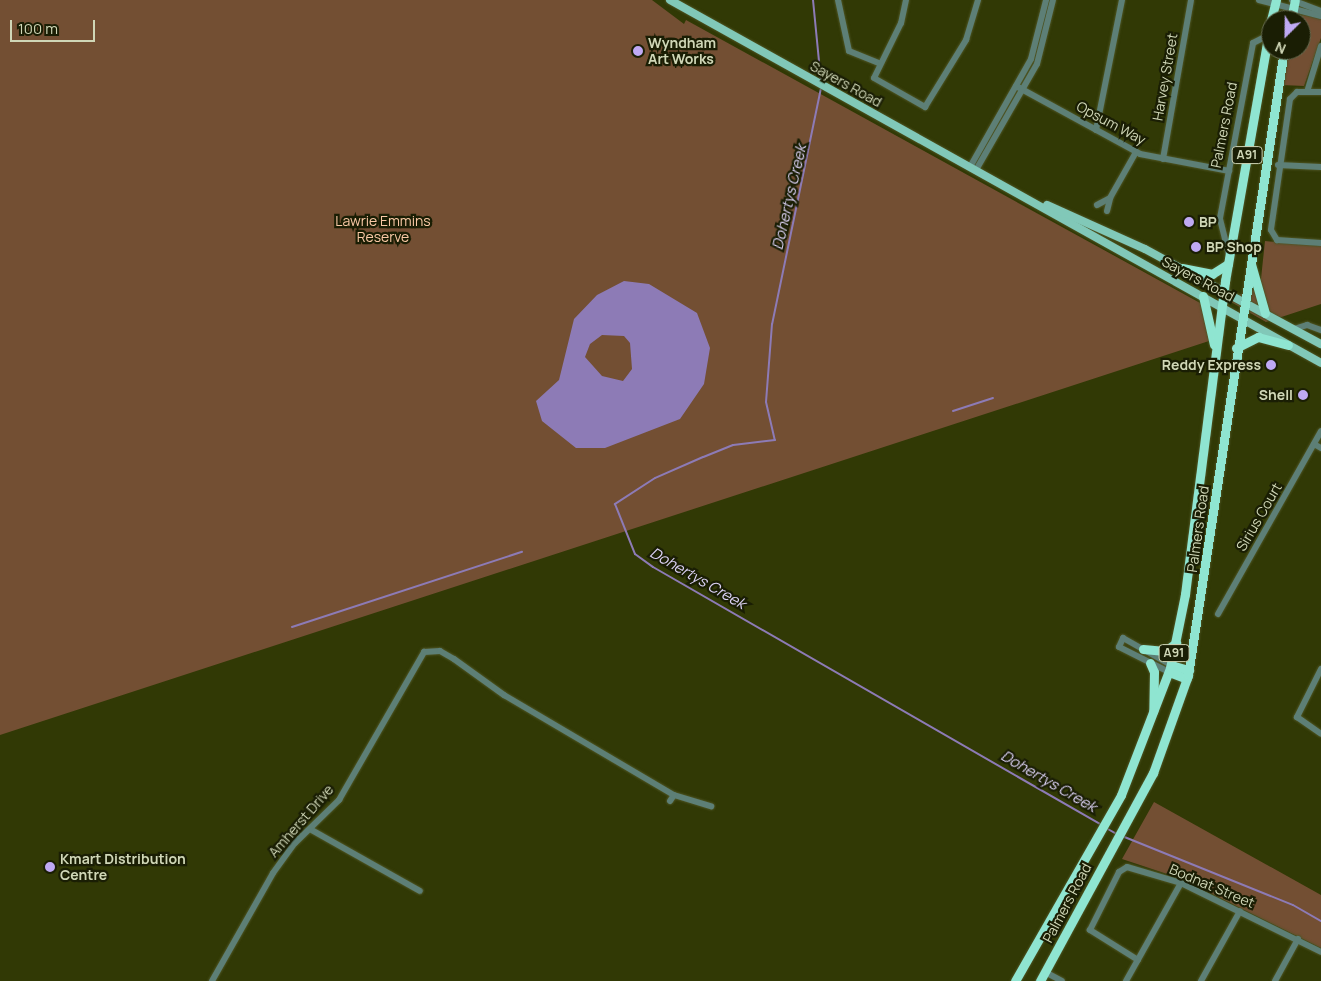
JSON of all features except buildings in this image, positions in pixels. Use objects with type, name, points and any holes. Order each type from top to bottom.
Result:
[{"type":"highway","name":"Palmers Road","points":[[1015,981],[1121,795],[1152,724],[1170,668],[1176,644],[1224,290],[1263,60]]},
{"type":"highway","name":"Palmers Road","points":[[1040,981],[1138,802],[1188,674],[1240,317],[1282,60]]},
{"type":"highway","points":[[1250,256],[1265,313]]},
{"type":"highway","points":[[1182,268],[1212,274],[1229,261]]},
{"type":"highway","points":[[1203,296],[1215,355]]},
{"type":"highway","points":[[1236,348],[1258,337],[1288,345]]},
{"type":"highway","points":[[1143,649],[1165,651],[1176,644]]},
{"type":"highway","points":[[1150,663],[1154,672],[1152,724]]},
{"type":"highway","points":[[1170,668],[1188,674]]},
{"type":"main road","name":"Sayers Road","points":[[670,0],[1222,306],[1321,364]]},
{"type":"main road","name":"Sayers Road","points":[[1009,189],[1182,268],[1321,344]]},
{"type":"street","points":[[838,0],[849,51],[879,64]]},
{"type":"street","points":[[906,0],[901,23],[879,64],[875,81],[926,107],[963,46],[978,0]]},
{"type":"street","points":[[1045,25],[1046,0]]},
{"type":"street","points":[[973,169],[1019,88],[1045,25],[1053,0]]},
{"type":"street","points":[[1096,130],[1122,0]]},
{"type":"street","name":"Harvey Street","points":[[1163,159],[1191,0]]},
{"type":"street","points":[[1259,0],[1275,3],[1294,3],[1321,11]]},
{"type":"street","points":[[1294,3],[1321,16]]},
{"type":"street","name":"Palmers Road","points":[[1229,261],[1220,225],[1253,44],[1261,39]]},
{"type":"street","points":[[1307,92],[1321,46]]},
{"type":"street","name":"Opsum Way","points":[[1019,88],[1136,152],[1229,171]]},
{"type":"street","points":[[1321,92],[1294,93],[1289,101],[1278,165],[1271,234],[1280,240],[1321,244]]},
{"type":"street","points":[[1107,211],[1110,198],[1136,152]]},
{"type":"street","points":[[1278,165],[1321,167]]},
{"type":"street","points":[[1097,205],[1110,198]]},
{"type":"street","name":"Sayers Road","points":[[1294,329],[1309,325],[1321,330]]},
{"type":"street","name":"Sirius Court","points":[[1218,614],[1321,431]]},
{"type":"street","points":[[1314,444],[1321,448]]},
{"type":"street","points":[[1123,638],[1170,668],[1150,663],[1118,647],[1123,638]]},
{"type":"street","name":"Amherst Drive","points":[[212,981],[273,873],[310,829],[339,800],[424,652],[440,651],[454,659],[567,738],[672,798],[711,806]]},
{"type":"street","points":[[1321,669],[1297,717],[1321,734]]},
{"type":"street","points":[[310,829],[420,891]]},
{"type":"street","name":"Bodnat Street","points":[[1138,960],[1090,930],[1114,881],[1127,867],[1181,883],[1321,952]]},
{"type":"street","points":[[1126,981],[1181,883]]},
{"type":"street","points":[[1200,981],[1240,911]]},
{"type":"street","points":[[1275,981],[1298,939]]},
{"type":"street","points":[[1045,972],[1062,981]]},
{"type":"green space","name":"Lawrie Emmins Reserve","points":[[0,0],[652,0],[684,24],[686,20],[1202,304],[1209,341],[0,735]]},
{"type":"green space","points":[[1311,16],[1321,18],[1321,38],[1304,86],[1282,85],[1286,60],[1311,60]]},
{"type":"green space","points":[[1265,241],[1321,246],[1321,304],[1266,322],[1226,299],[1260,288]]},
{"type":"green space","points":[[1154,802],[1321,895],[1321,948],[1182,879],[1122,859]]},
{"type":"shaded area","points":[[624,281],[649,284],[697,313],[710,348],[704,384],[680,419],[605,448],[576,448],[542,421],[536,401],[559,380],[574,319],[597,295]],"holes":[[[602,335],[624,336],[630,343],[632,369],[623,381],[602,376],[585,357],[590,344]]]},
{"type":"waterway","name":"Dohertys Creek","points":[[813,0],[821,81]]},
{"type":"waterway","name":"Dohertys Creek","points":[[821,88],[772,324],[766,402],[775,440],[733,445],[655,478],[615,504],[635,554],[653,567],[1100,824]]},
{"type":"waterway","points":[[953,411],[993,398]]},
{"type":"waterway","points":[[292,627],[522,552]]},
{"type":"waterway","name":"Dohertys Creek","points":[[1106,828],[1117,834]]},
{"type":"waterway","name":"Dohertys Creek","points":[[1122,836],[1293,905],[1321,921]]},
{"type":"place","name":"Wyndham Art Works","points":[[638,51]]},
{"type":"place","name":"BP","points":[[1189,222]]},
{"type":"place","name":"BP Shop","points":[[1196,247]]},
{"type":"place","name":"Reddy Express","points":[[1271,365]]},
{"type":"place","name":"Shell","points":[[1303,395]]},
{"type":"place","name":"Kmart Distribution Centre","points":[[50,867]]}]
